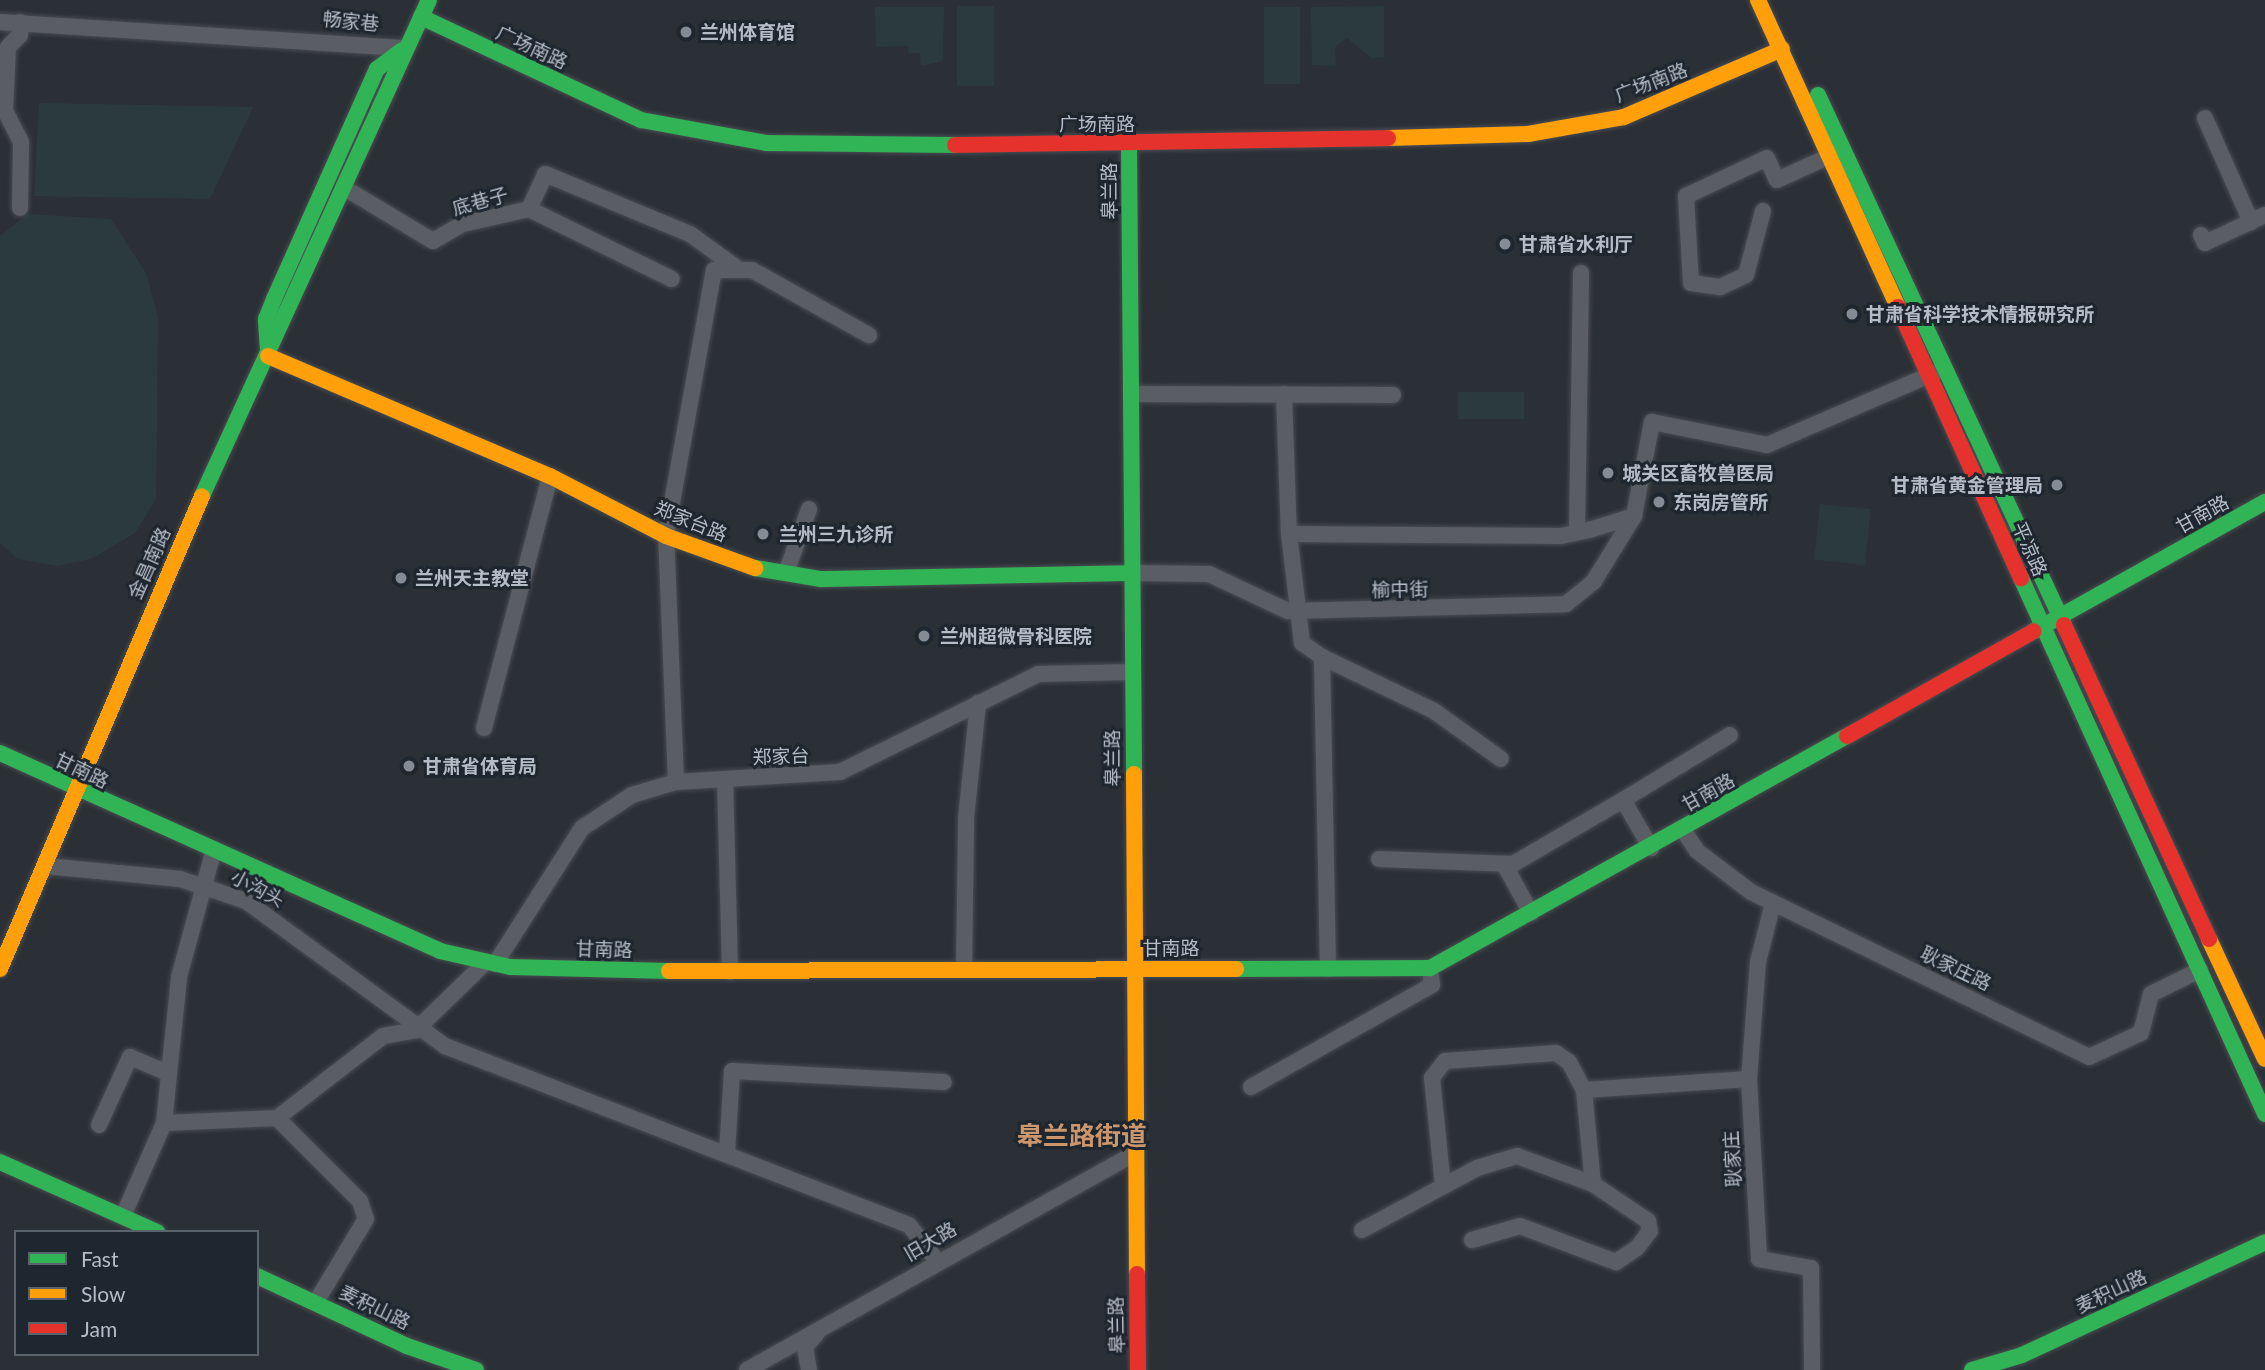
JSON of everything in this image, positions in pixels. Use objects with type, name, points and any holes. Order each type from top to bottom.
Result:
[{"type":"street","name":"金昌南路","points":[[0,968],[46,866],[74,791],[405,48],[429,0]]},
{"type":"street","name":"平凉路","points":[[1758,0],[2265,1114]]},
{"type":"street","name":"平凉路","points":[[1773,0],[2265,1059]]},
{"type":"street","name":"广场南路","points":[[421,18],[641,120],[708,137],[766,144],[1129,146],[1528,134],[1581,127],[1662,103],[1782,49]]},
{"type":"street","name":"畅家巷","points":[[0,22],[405,48]]},
{"type":"street","points":[[20,22],[20,35],[4,46],[2,114],[21,142],[20,208]]},
{"type":"street","name":"金昌南路","points":[[268,356],[266,319],[274,299],[377,69],[405,48]]},
{"type":"street","points":[[2201,235],[2205,243],[2258,218],[2204,118]]},
{"type":"street","name":"皋兰路","points":[[1129,146],[1138,1370]]},
{"type":"street","points":[[1763,211],[1746,275],[1720,286],[1691,283],[1686,196],[1766,158],[1777,180],[1830,156]]},
{"type":"street","points":[[529,209],[545,174],[690,234],[739,269],[869,335]]},
{"type":"street","name":"底巷子","points":[[343,187],[433,241],[463,224],[529,209],[672,279]]},
{"type":"street","points":[[676,782],[666,536],[714,270],[739,269]]},
{"type":"street","points":[[1577,532],[1581,273]]},
{"type":"street","name":"郑家台路","points":[[268,356],[550,476],[666,536],[786,573],[821,579],[1132,573]]},
{"type":"street","name":"榆中街","points":[[1132,573],[1209,574],[1242,586],[1274,609],[1302,612],[1566,604],[1594,581],[1634,516],[1652,422],[1767,445],[1929,377],[1944,368]]},
{"type":"street","points":[[1131,394],[1393,395]]},
{"type":"street","points":[[1284,394],[1289,534],[1302,612],[1302,643],[1322,657],[1434,711],[1501,759]]},
{"type":"street","points":[[484,728],[550,476]]},
{"type":"street","name":"甘南路","points":[[0,753],[74,791],[357,919],[490,963],[730,972],[1430,968],[1651,848],[2265,502]]},
{"type":"street","points":[[786,573],[809,509]]},
{"type":"street","points":[[1289,534],[1577,532],[1634,516]]},
{"type":"street","points":[[1322,657],[1328,969]]},
{"type":"street","name":"郑家台","points":[[416,1030],[490,963],[582,828],[632,795],[676,782],[840,772],[1038,674],[1133,672]]},
{"type":"street","points":[[964,970],[966,818],[978,703]]},
{"type":"street","points":[[1379,859],[1504,864],[1623,800],[1730,735]]},
{"type":"street","points":[[725,779],[730,972]]},
{"type":"street","name":"金昌南路","points":[[0,943],[48,828],[74,791]]},
{"type":"street","points":[[1623,800],[1651,848]]},
{"type":"street","name":"耿家庄路","points":[[1683,830],[1697,851],[1773,903],[2089,1057],[2141,1032],[2151,994],[2200,970]]},
{"type":"street","points":[[123,1216],[164,1123],[166,1073],[179,977],[213,853]]},
{"type":"street","points":[[1504,864],[1531,913]]},
{"type":"street","name":"小沟头","points":[[46,866],[203,884],[246,901],[309,941],[416,1030],[535,1083],[727,1153],[909,1225],[937,1261]]},
{"type":"street","name":"耿家庄","points":[[1773,903],[1758,962],[1749,1079],[1759,1259],[1811,1268],[1812,1370]]},
{"type":"street","points":[[1251,1087],[1432,985],[1430,968]]},
{"type":"street","points":[[164,1123],[277,1118],[383,1036],[416,1030]]},
{"type":"street","points":[[1443,1186],[1432,1079],[1445,1061],[1556,1053],[1569,1062],[1584,1090],[1593,1184]]},
{"type":"street","points":[[99,1125],[130,1057],[166,1073]]},
{"type":"street","points":[[727,1153],[732,1071],[944,1082]]},
{"type":"street","points":[[1584,1090],[1749,1079]]},
{"type":"street","points":[[277,1118],[360,1201],[366,1219],[316,1302]]},
{"type":"street","name":"旧大路","points":[[747,1370],[937,1261],[1135,1153]]},
{"type":"street","points":[[1362,1230],[1443,1186],[1517,1156],[1593,1184],[1648,1221],[1650,1231],[1637,1248],[1616,1262],[1520,1226],[1472,1240]]},
{"type":"street","points":[[0,1162],[153,1230]]},
{"type":"street","name":"麦积山路","points":[[1972,1370],[2022,1355],[2265,1242]]},
{"type":"street","name":"麦积山路","points":[[259,1277],[407,1346],[476,1370]]},
{"type":"street","points":[[809,1370],[805,1347],[835,1320]]},
{"type":"shaded area","points":[[957,6],[994,6],[994,86],[957,86]]},
{"type":"shaded area","points":[[1384,6],[1384,57],[1372,58],[1347,38],[1335,47],[1336,66],[1312,65],[1311,7]]},
{"type":"shaded area","points":[[875,7],[944,7],[943,61],[921,66],[920,53],[909,53],[908,46],[876,47]]},
{"type":"shaded area","points":[[1264,7],[1300,7],[1300,84],[1264,84]]},
{"type":"shaded area","points":[[39,103],[253,107],[210,199],[34,196]]},
{"type":"shaded area","points":[[28,214],[111,219],[146,273],[158,317],[156,499],[135,533],[91,559],[57,566],[18,559],[0,543],[0,236]]},
{"type":"shaded area","points":[[1458,392],[1524,392],[1524,419],[1458,419]]},
{"type":"shaded area","points":[[1820,504],[1871,509],[1865,565],[1814,560]]},
{"type":"traffic: fast","points":[[202,496],[429,0]]},
{"type":"traffic: fast","points":[[421,17],[641,120],[766,143],[955,145]]},
{"type":"traffic: fast","points":[[268,350],[266,319],[274,299],[377,69],[402,50]]},
{"type":"traffic: fast","points":[[1818,95],[2064,625]]},
{"type":"traffic: fast","points":[[1129,146],[1134,774]]},
{"type":"traffic: fast","points":[[2034,631],[2265,502]]},
{"type":"traffic: fast","points":[[755,568],[821,579],[1132,573]]},
{"type":"traffic: fast","points":[[2021,578],[2265,1114]]},
{"type":"traffic: fast","points":[[1236,969],[1430,968],[1847,736]]},
{"type":"traffic: fast","points":[[0,753],[440,951],[510,967],[669,971]]},
{"type":"traffic: fast","points":[[0,1162],[153,1230]]},
{"type":"traffic: fast","points":[[1972,1370],[2022,1355],[2265,1242]]},
{"type":"traffic: fast","points":[[259,1277],[407,1346],[476,1370]]},
{"type":"traffic: slow","points":[[1758,0],[1898,307]]},
{"type":"traffic: slow","points":[[1388,138],[1528,134],[1624,117],[1782,49]]},
{"type":"traffic: slow","points":[[268,356],[550,476],[666,536],[755,568]]},
{"type":"traffic: slow","points":[[0,969],[202,496]]},
{"type":"traffic: slow","points":[[1134,774],[1137,1274]]},
{"type":"traffic: slow","points":[[2209,939],[2265,1059]]},
{"type":"traffic: slow","points":[[669,971],[1236,969]]},
{"type":"traffic: jam","points":[[955,145],[1388,138]]},
{"type":"traffic: jam","points":[[1898,307],[2021,578]]},
{"type":"traffic: jam","points":[[2064,625],[2209,939]]},
{"type":"traffic: jam","points":[[1847,736],[2034,631]]},
{"type":"traffic: jam","points":[[1137,1274],[1138,1370]]},
{"type":"place","name":"兰州体育馆","points":[[686,32]]},
{"type":"place","name":"甘肃省水利厅","points":[[1505,244]]},
{"type":"place","name":"甘肃省科学技术情报研究所","points":[[1852,314]]},
{"type":"place","name":"城关区畜牧兽医局","points":[[1608,473]]},
{"type":"place","name":"甘肃省黄金管理局","points":[[2057,485]]},
{"type":"place","name":"东岗房管所","points":[[1659,502]]},
{"type":"place","name":"兰州三九诊所","points":[[763,534]]},
{"type":"place","name":"兰州天主教堂","points":[[401,578]]},
{"type":"place","name":"兰州超微骨科医院","points":[[924,636]]},
{"type":"place","name":"甘肃省体育局","points":[[409,766]]},
{"type":"district","name":"皋兰路街道","points":[[1082,1136]]}]
